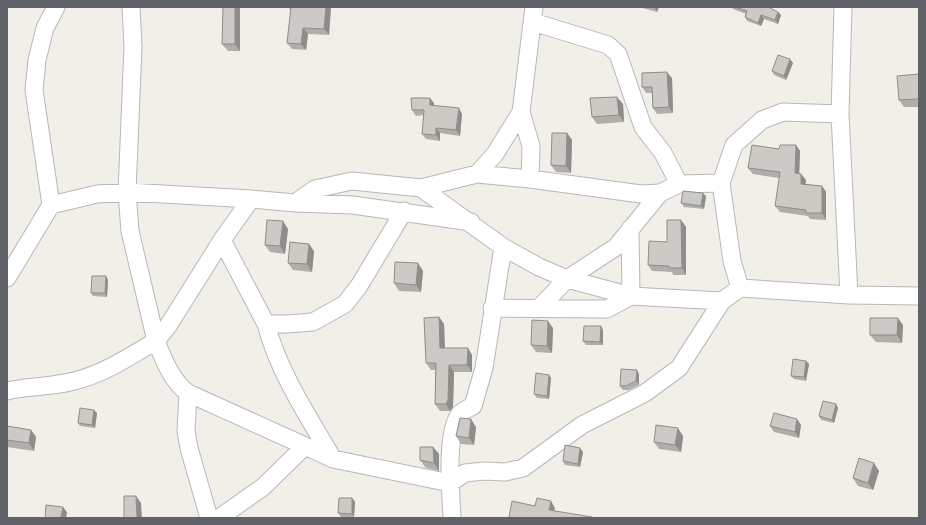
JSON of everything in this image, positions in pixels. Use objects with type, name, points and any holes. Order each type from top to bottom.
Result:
[{"type":"street","points":[[7,278],[51,205],[34,90],[37,60],[45,28],[56,7]]},
{"type":"street","points":[[131,7],[132,47],[127,192],[130,232],[156,341],[166,365],[178,385],[188,393],[333,459],[450,483],[465,473],[484,471],[505,472],[523,468],[582,424],[645,392],[679,368],[722,301],[740,288],[849,295],[919,296]]},
{"type":"street","points":[[843,7],[840,114],[849,295]]},
{"type":"street","points":[[530,179],[531,146],[521,112],[533,15],[608,46],[618,54],[643,127],[663,154],[678,184]]},
{"type":"street","points":[[477,174],[495,154],[521,112]]},
{"type":"street","points":[[740,288],[732,262],[721,183],[734,145],[762,120],[783,112],[840,114]]},
{"type":"street","points":[[295,203],[315,189],[352,181],[421,188],[477,174],[530,179],[641,194],[660,193],[678,184],[721,183]]},
{"type":"street","points":[[421,188],[471,222],[503,247],[539,267],[567,279],[631,296],[722,301]]},
{"type":"street","points":[[51,205],[97,194],[127,192],[295,203],[353,204],[471,222]]},
{"type":"street","points":[[539,308],[567,279],[616,247],[660,193]]},
{"type":"street","points":[[7,391],[27,386],[73,382],[104,372],[156,341],[168,326],[222,240],[251,199]]},
{"type":"street","points":[[266,324],[313,322],[345,304],[359,286],[404,211]]},
{"type":"street","points":[[630,229],[631,296]]},
{"type":"street","points":[[222,240],[266,324],[270,339],[288,381],[333,459]]},
{"type":"street","points":[[452,518],[450,483],[452,429],[460,414],[473,406],[484,368],[492,308],[503,247]]},
{"type":"street","points":[[492,308],[607,309],[631,296]]},
{"type":"street","points":[[188,393],[186,415],[188,448],[209,518]]},
{"type":"street","points":[[220,518],[263,487],[305,446]]},
{"type":"building","points":[[223,7],[235,7],[235,44],[222,44]]},
{"type":"building","points":[[291,7],[326,7],[324,29],[303,28],[301,44],[287,43]]},
{"type":"building","points":[[735,7],[768,7],[778,12],[775,20],[761,15],[758,23],[745,17],[747,11]]},
{"type":"building","points":[[778,55],[790,59],[784,76],[772,71]]},
{"type":"building","points":[[667,72],[669,107],[653,108],[652,87],[642,87],[642,73]]},
{"type":"building","points":[[919,74],[919,99],[899,100],[897,76]]},
{"type":"building","points":[[617,97],[619,115],[592,117],[590,98]]},
{"type":"building","points":[[411,98],[430,98],[430,105],[459,108],[456,130],[436,128],[436,135],[422,134],[424,110],[412,110]]},
{"type":"building","points":[[552,133],[567,133],[566,166],[551,165]]},
{"type":"building","points":[[752,145],[779,149],[780,145],[796,145],[795,173],[801,174],[801,184],[822,186],[822,213],[806,213],[806,210],[775,206],[780,172],[748,168]]},
{"type":"building","points":[[683,191],[703,193],[701,206],[681,203]]},
{"type":"building","points":[[267,220],[283,221],[280,246],[265,245]]},
{"type":"building","points":[[667,220],[681,220],[682,268],[648,265],[649,241],[667,242]]},
{"type":"building","points":[[290,242],[309,244],[307,264],[288,263]]},
{"type":"building","points":[[395,262],[418,263],[416,285],[394,283]]},
{"type":"building","points":[[92,276],[106,276],[105,293],[91,293]]},
{"type":"building","points":[[439,317],[440,348],[468,348],[467,365],[449,365],[448,400],[446,404],[435,404],[436,363],[426,363],[424,318]]},
{"type":"building","points":[[870,318],[898,318],[897,335],[870,335]]},
{"type":"building","points":[[532,320],[548,321],[547,346],[531,345]]},
{"type":"building","points":[[584,326],[601,326],[600,342],[583,341]]},
{"type":"building","points":[[793,359],[806,361],[804,377],[791,376]]},
{"type":"building","points":[[621,369],[637,370],[636,381],[626,386],[620,386]]},
{"type":"building","points":[[536,373],[549,375],[547,396],[534,394]]},
{"type":"building","points":[[823,401],[836,404],[832,420],[819,416]]},
{"type":"building","points":[[80,408],[94,410],[92,425],[78,423]]},
{"type":"building","points":[[774,413],[797,419],[795,432],[770,426]]},
{"type":"building","points":[[460,418],[471,419],[469,438],[456,436]]},
{"type":"building","points":[[656,425],[678,428],[675,445],[654,442]]},
{"type":"building","points":[[7,426],[31,430],[29,443],[7,440]]},
{"type":"building","points":[[565,445],[580,448],[578,464],[563,461]]},
{"type":"building","points":[[420,447],[433,447],[434,463],[420,460]]},
{"type":"building","points":[[859,458],[874,463],[868,483],[853,478]]},
{"type":"building","points":[[124,496],[136,496],[137,518],[124,518]]},
{"type":"building","points":[[339,498],[352,498],[352,514],[338,513]]},
{"type":"building","points":[[537,498],[551,501],[549,510],[592,518],[509,517],[512,501],[535,506]]},
{"type":"building","points":[[46,505],[63,507],[61,517],[73,518],[45,518]]}]
